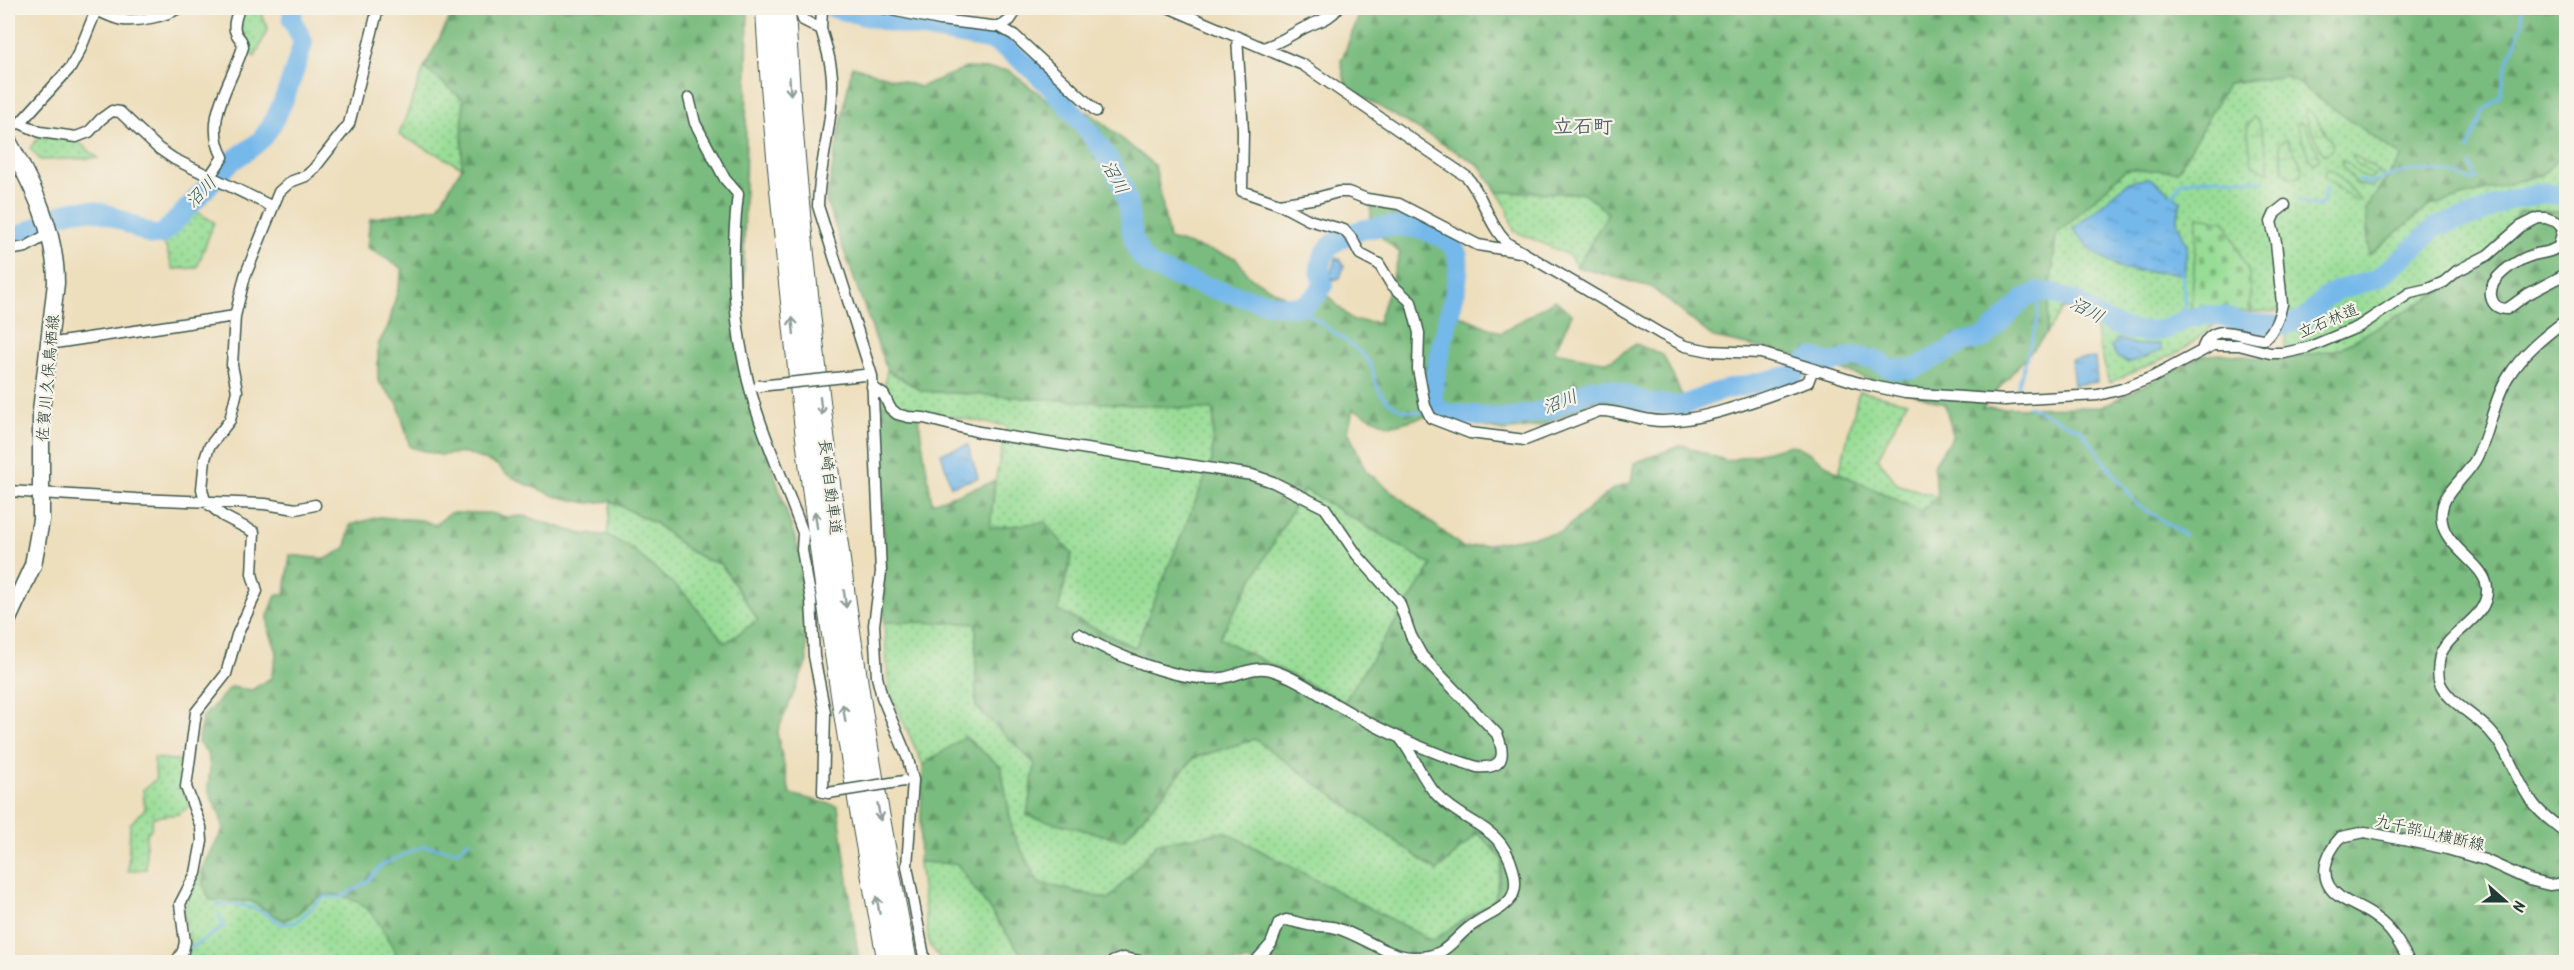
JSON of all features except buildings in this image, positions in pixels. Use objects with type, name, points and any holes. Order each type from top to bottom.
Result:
[{"type":"highway","name":"長崎自動車道","points":[[785,8],[798,197],[831,494],[861,703],[907,963]]},
{"type":"highway","name":"長崎自動車道","points":[[766,14],[783,222],[810,475],[845,716],[888,963]]},
{"type":"main road","name":"佐賀川久保鳥栖線","points":[[8,141],[39,199],[56,262],[56,284],[41,424],[43,493],[41,520],[33,565],[8,619]]},
{"type":"street","points":[[20,123],[70,67],[80,50],[96,9],[121,20],[154,16],[179,8]]},
{"type":"street","points":[[210,176],[223,157],[216,145],[215,122],[243,47],[243,42],[235,32],[234,26],[239,8]]},
{"type":"street","points":[[176,963],[185,942],[180,918],[180,904],[196,873],[202,841],[201,826],[186,787],[196,712],[226,674],[237,635],[257,591],[252,574],[254,532],[223,516],[205,501],[202,489],[205,459],[209,447],[230,420],[237,391],[232,365],[236,316],[245,276],[279,192],[290,182],[306,176],[313,170],[349,124],[378,8]]},
{"type":"street","points":[[799,8],[803,20],[820,28]]},
{"type":"street","points":[[882,8],[940,20],[1000,27],[1014,35],[1096,111]]},
{"type":"street","points":[[1000,27],[1010,20],[1018,8]]},
{"type":"street","points":[[1170,8],[1303,65],[1467,177],[1477,189],[1498,234],[1521,252]]},
{"type":"street","points":[[1264,48],[1284,40],[1303,28],[1326,20],[1338,8]]},
{"type":"street","points":[[822,11],[820,28],[828,53],[832,78],[818,206],[869,380],[881,573],[874,625],[877,677],[882,697],[909,759],[907,866],[925,963]]},
{"type":"street","points":[[1237,37],[1242,131],[1242,191],[1278,204],[1309,220],[1344,230],[1360,254],[1379,264],[1391,284],[1411,302],[1419,333],[1418,369],[1425,406],[1431,418],[1470,434],[1525,440],[1599,411],[1611,411],[1660,421],[1693,419],[1808,382],[1813,369]]},
{"type":"street","points":[[689,98],[700,133],[725,179],[738,194],[733,237],[733,291],[744,367],[755,387],[803,533],[802,550],[811,600],[814,656],[825,713],[823,792],[908,780]]},
{"type":"street","points":[[8,125],[20,123],[40,132],[76,137],[89,132],[100,119],[112,111],[120,112],[158,148],[273,207]]},
{"type":"street","points":[[1278,204],[1348,192],[1367,199],[1399,204],[1478,245],[1521,252]]},
{"type":"street","points":[[2202,350],[2205,340],[2213,333],[2223,331],[2265,339],[2269,335],[2280,313],[2278,258],[2271,222],[2275,213],[2285,205]]},
{"type":"street","name":"立石林道","points":[[1521,252],[1686,346],[1710,351],[1761,353],[1859,383],[1905,393],[2005,400],[2098,394],[2122,389],[2153,377],[2202,350],[2226,343],[2270,353],[2284,353],[2325,341],[2358,327],[2410,293],[2444,282],[2457,271],[2487,255],[2520,227],[2538,218],[2557,222],[2563,229],[2559,246],[2553,251],[2533,255],[2508,267],[2494,282],[2491,295],[2494,304],[2500,309],[2507,309],[2528,294],[2566,274]]},
{"type":"street","points":[[8,250],[26,247],[50,233]]},
{"type":"street","points":[[48,344],[236,316]]},
{"type":"street","points":[[2566,320],[2522,359],[2508,377],[2478,456],[2445,501],[2442,522],[2445,533],[2482,574],[2487,584],[2488,594],[2477,615],[2455,633],[2444,647],[2438,672],[2445,690],[2488,729],[2502,746],[2522,787],[2541,814],[2566,833]]},
{"type":"street","points":[[755,387],[869,380],[884,395],[890,408],[897,414],[908,417],[924,418],[979,432],[1252,475],[1273,482],[1325,508],[1358,555],[1399,602],[1411,636],[1422,656],[1497,734],[1502,755],[1497,766],[1477,767],[1400,738],[1335,704],[1297,680],[1268,669],[1260,668],[1220,679],[1178,675],[1099,647],[1079,634]]},
{"type":"street","points":[[8,491],[265,504],[284,508],[315,506]]},
{"type":"street","points":[[1255,963],[1271,944],[1279,923],[1286,920],[1334,927],[1410,957],[1434,955],[1451,946],[1470,926],[1510,901],[1516,891],[1516,881],[1503,845],[1492,832],[1453,809],[1437,796],[1428,785],[1412,753],[1400,738]]},
{"type":"street","name":"九千部山横断線","points":[[2409,963],[2391,931],[2377,918],[2340,898],[2329,885],[2325,877],[2327,857],[2341,837],[2365,832],[2447,849],[2485,860],[2529,880],[2549,885],[2559,884],[2566,879]]},
{"type":"street","points":[[1112,963],[1123,958],[1144,963]]},
{"type":"green space","points":[[242,8],[267,8],[262,17],[268,28],[255,57],[246,51],[247,40],[238,26]]},
{"type":"green space","points":[[455,8],[748,8],[742,374],[802,560],[807,661],[777,733],[790,794],[838,806],[859,962],[401,962],[373,916],[365,907],[347,898],[334,895],[322,896],[283,920],[251,901],[210,900],[203,884],[203,866],[223,830],[220,814],[208,787],[210,769],[208,753],[198,743],[202,718],[231,687],[252,690],[271,678],[277,652],[269,630],[268,616],[276,595],[285,594],[290,555],[326,559],[346,548],[350,525],[379,517],[421,520],[435,525],[450,513],[490,513],[506,517],[524,516],[582,534],[607,535],[632,549],[686,595],[725,643],[758,620],[721,564],[688,550],[655,523],[611,501],[588,503],[555,496],[506,474],[497,465],[466,453],[440,455],[410,447],[398,404],[378,381],[378,345],[389,324],[403,269],[367,247],[370,219],[438,207],[462,167],[463,99],[424,68]]},
{"type":"green space","points":[[1362,8],[2566,8],[2566,151],[2543,174],[2429,206],[2369,255],[2366,208],[2402,157],[2287,76],[2228,83],[2178,171],[2126,169],[2056,235],[2046,334],[1982,408],[2101,407],[2204,355],[2226,354],[2282,360],[2339,349],[2474,272],[2520,211],[2566,212],[2566,962],[1027,962],[957,864],[919,862],[923,765],[965,737],[1001,767],[1013,834],[1039,883],[1109,899],[1158,843],[1225,832],[1432,941],[1495,900],[1503,860],[1478,833],[1437,871],[1255,739],[1194,758],[1123,840],[1027,816],[1035,764],[976,707],[976,623],[884,622],[882,405],[917,410],[932,503],[995,481],[990,528],[1045,522],[1072,554],[1058,611],[1135,648],[1212,461],[1214,410],[922,391],[887,370],[826,201],[852,66],[920,87],[966,68],[1008,70],[1050,102],[1090,113],[1155,166],[1169,239],[1236,258],[1250,277],[1289,299],[1325,293],[1353,321],[1378,322],[1400,253],[1371,228],[1371,205],[1416,216],[1453,235],[1445,309],[1501,333],[1555,300],[1572,314],[1554,352],[1608,362],[1636,344],[1663,355],[1689,410],[1639,412],[1599,399],[1540,426],[1503,431],[1431,415],[1390,426],[1353,409],[1348,431],[1366,471],[1464,548],[1561,532],[1613,489],[1631,483],[1634,463],[1682,445],[1727,461],[1791,445],[1805,450],[1839,473],[1921,511],[1938,497],[1933,466],[1953,435],[1945,404],[1799,356],[1714,338],[1651,287],[1577,267],[1608,213],[1584,193],[1497,192],[1479,165],[1346,87],[1341,61]],"holes":[[[1304,489],[1432,565],[1344,702],[1219,638]]]},
{"type":"green space","points":[[424,68],[463,99],[462,167],[399,135]]},
{"type":"green space","points":[[2287,76],[2402,157],[2366,208],[2369,254],[2429,206],[2543,174],[2566,151],[2566,212],[2520,211],[2474,272],[2339,349],[2282,360],[2292,311],[2251,312],[2249,273],[2198,217],[2191,308],[2215,325],[2181,351],[2109,383],[2094,323],[2064,308],[2046,334],[2056,235],[2126,169],[2178,170],[2228,83]],"holes":[[[2129,182],[2181,201],[2177,222],[2187,246]]]},
{"type":"green space","points":[[2305,109],[2312,113],[2333,143],[2332,150],[2326,154],[2322,151],[2305,116]]},
{"type":"green space","points":[[2254,117],[2259,121],[2268,157],[2268,173],[2252,164],[2247,126]]},
{"type":"green space","points":[[2299,121],[2304,124],[2319,155],[2318,161],[2314,163],[2309,158],[2297,125]]},
{"type":"green space","points":[[40,136],[77,141],[98,158],[40,160],[30,148]]},
{"type":"green space","points":[[2286,138],[2303,167],[2302,174],[2292,179],[2284,173],[2279,144]]},
{"type":"green space","points":[[2352,155],[2385,176],[2372,187],[2358,185],[2343,167],[2341,160],[2365,178],[2371,180],[2374,176],[2357,164]]},
{"type":"green space","points":[[2327,169],[2334,171],[2359,199],[2356,202],[2324,177]]},
{"type":"green space","points":[[1497,192],[1584,193],[1609,213],[1577,267],[1569,255],[1514,231],[1505,204]]},
{"type":"green space","points":[[195,211],[214,222],[197,268],[173,269],[164,242]]},
{"type":"green space","points":[[2198,217],[2225,221],[2249,273],[2251,312],[2191,308]]},
{"type":"green space","points":[[887,370],[922,391],[1214,410],[1212,461],[1136,648],[1057,611],[1072,554],[990,528],[995,481],[1007,426],[882,405]]},
{"type":"green space","points":[[1859,391],[1907,402],[1878,458],[1897,484],[1938,497],[1921,511],[1839,473]]},
{"type":"green space","points":[[1304,489],[1432,565],[1344,703],[1219,638]]},
{"type":"green space","points":[[611,501],[655,523],[688,550],[721,564],[758,620],[725,643],[686,595],[632,549],[607,535]]},
{"type":"green space","points":[[884,622],[976,623],[976,707],[1035,764],[1027,815],[1123,840],[1194,758],[1255,739],[1437,871],[1478,833],[1503,859],[1495,900],[1432,941],[1225,832],[1158,843],[1109,899],[1039,883],[1013,834],[1001,767],[965,737],[923,765],[889,690]]},
{"type":"green space","points":[[154,758],[184,761],[182,789],[190,806],[179,814],[153,817],[151,829],[146,835],[146,869],[128,871],[130,824],[145,809],[143,790],[156,779]]},
{"type":"green space","points":[[919,862],[957,864],[1027,962],[944,962],[929,945]]},
{"type":"green space","points":[[203,866],[203,884],[210,900],[251,901],[283,920],[322,896],[334,895],[353,900],[365,907],[373,916],[401,962],[182,962],[191,948],[183,910]]},
{"type":"water","points":[[2150,178],[2181,201],[2177,222],[2187,245],[2184,274],[2124,270],[2092,251],[2073,229],[2129,182]]},
{"type":"water","points":[[1336,258],[1340,259],[1344,266],[1340,278],[1333,280],[1330,275]]},
{"type":"water","points":[[2118,339],[2136,345],[2160,344],[2161,351],[2129,363],[2117,357],[2111,347]]},
{"type":"water","points":[[2095,358],[2097,382],[2074,385],[2071,360]]},
{"type":"water","points":[[968,445],[978,478],[951,486],[941,453]]},
{"type":"waterway","name":"沼川","points":[[8,239],[30,231],[63,214],[86,210],[120,219],[152,235],[161,235],[228,165],[260,141],[271,126],[287,91],[303,42],[292,19],[293,8]]},
{"type":"waterway","name":"沼川","points":[[833,8],[890,22],[993,41],[1010,52],[1049,86],[1086,128],[1115,171],[1124,190],[1136,247],[1147,263],[1175,276],[1247,298],[1300,306],[1313,298],[1323,286],[1320,268],[1328,250],[1344,237],[1365,229],[1390,226],[1414,228],[1435,234],[1451,244],[1458,258],[1457,279],[1439,359],[1432,406],[1446,413],[1506,419],[1551,409],[1591,389],[1609,389],[1647,403],[1681,406],[1716,392],[1793,375],[1812,358],[1832,363],[1853,357],[1873,359],[1892,369],[1914,369],[1962,343],[1984,338],[2025,298],[2038,292],[2053,293],[2079,303],[2097,317],[2125,329],[2145,332],[2167,329],[2186,319],[2206,315],[2223,316],[2242,323],[2282,326],[2305,319],[2325,298],[2338,290],[2377,279],[2435,227],[2476,215],[2508,200],[2544,193],[2566,196]]},
{"type":"waterway","points":[[2468,150],[2483,111],[2500,96],[2506,67],[2523,24],[2521,8]]},
{"type":"waterway","points":[[2358,180],[2371,184],[2396,174],[2423,170],[2449,173],[2474,181],[2477,178],[2470,164]]},
{"type":"waterway","points":[[2173,197],[2181,182],[2222,178],[2264,182]]},
{"type":"waterway","points":[[2298,200],[2316,206],[2323,203],[2326,188]]},
{"type":"waterway","points":[[2182,271],[2186,319]]},
{"type":"waterway","points":[[2018,387],[2038,319],[2038,292]]},
{"type":"waterway","points":[[1299,306],[1368,360],[1379,390],[1387,400],[1403,410],[1422,412]]},
{"type":"waterway","points":[[2028,406],[2081,430],[2137,504],[2185,535]]},
{"type":"waterway","points":[[217,905],[251,907],[282,924],[296,922],[324,897],[342,897],[367,882],[382,865],[424,846],[457,851],[470,840]]},
{"type":"waterway","points":[[186,951],[224,927],[219,914]]},
{"type":"district","name":"立石町","points":[[1583,126]]}]
